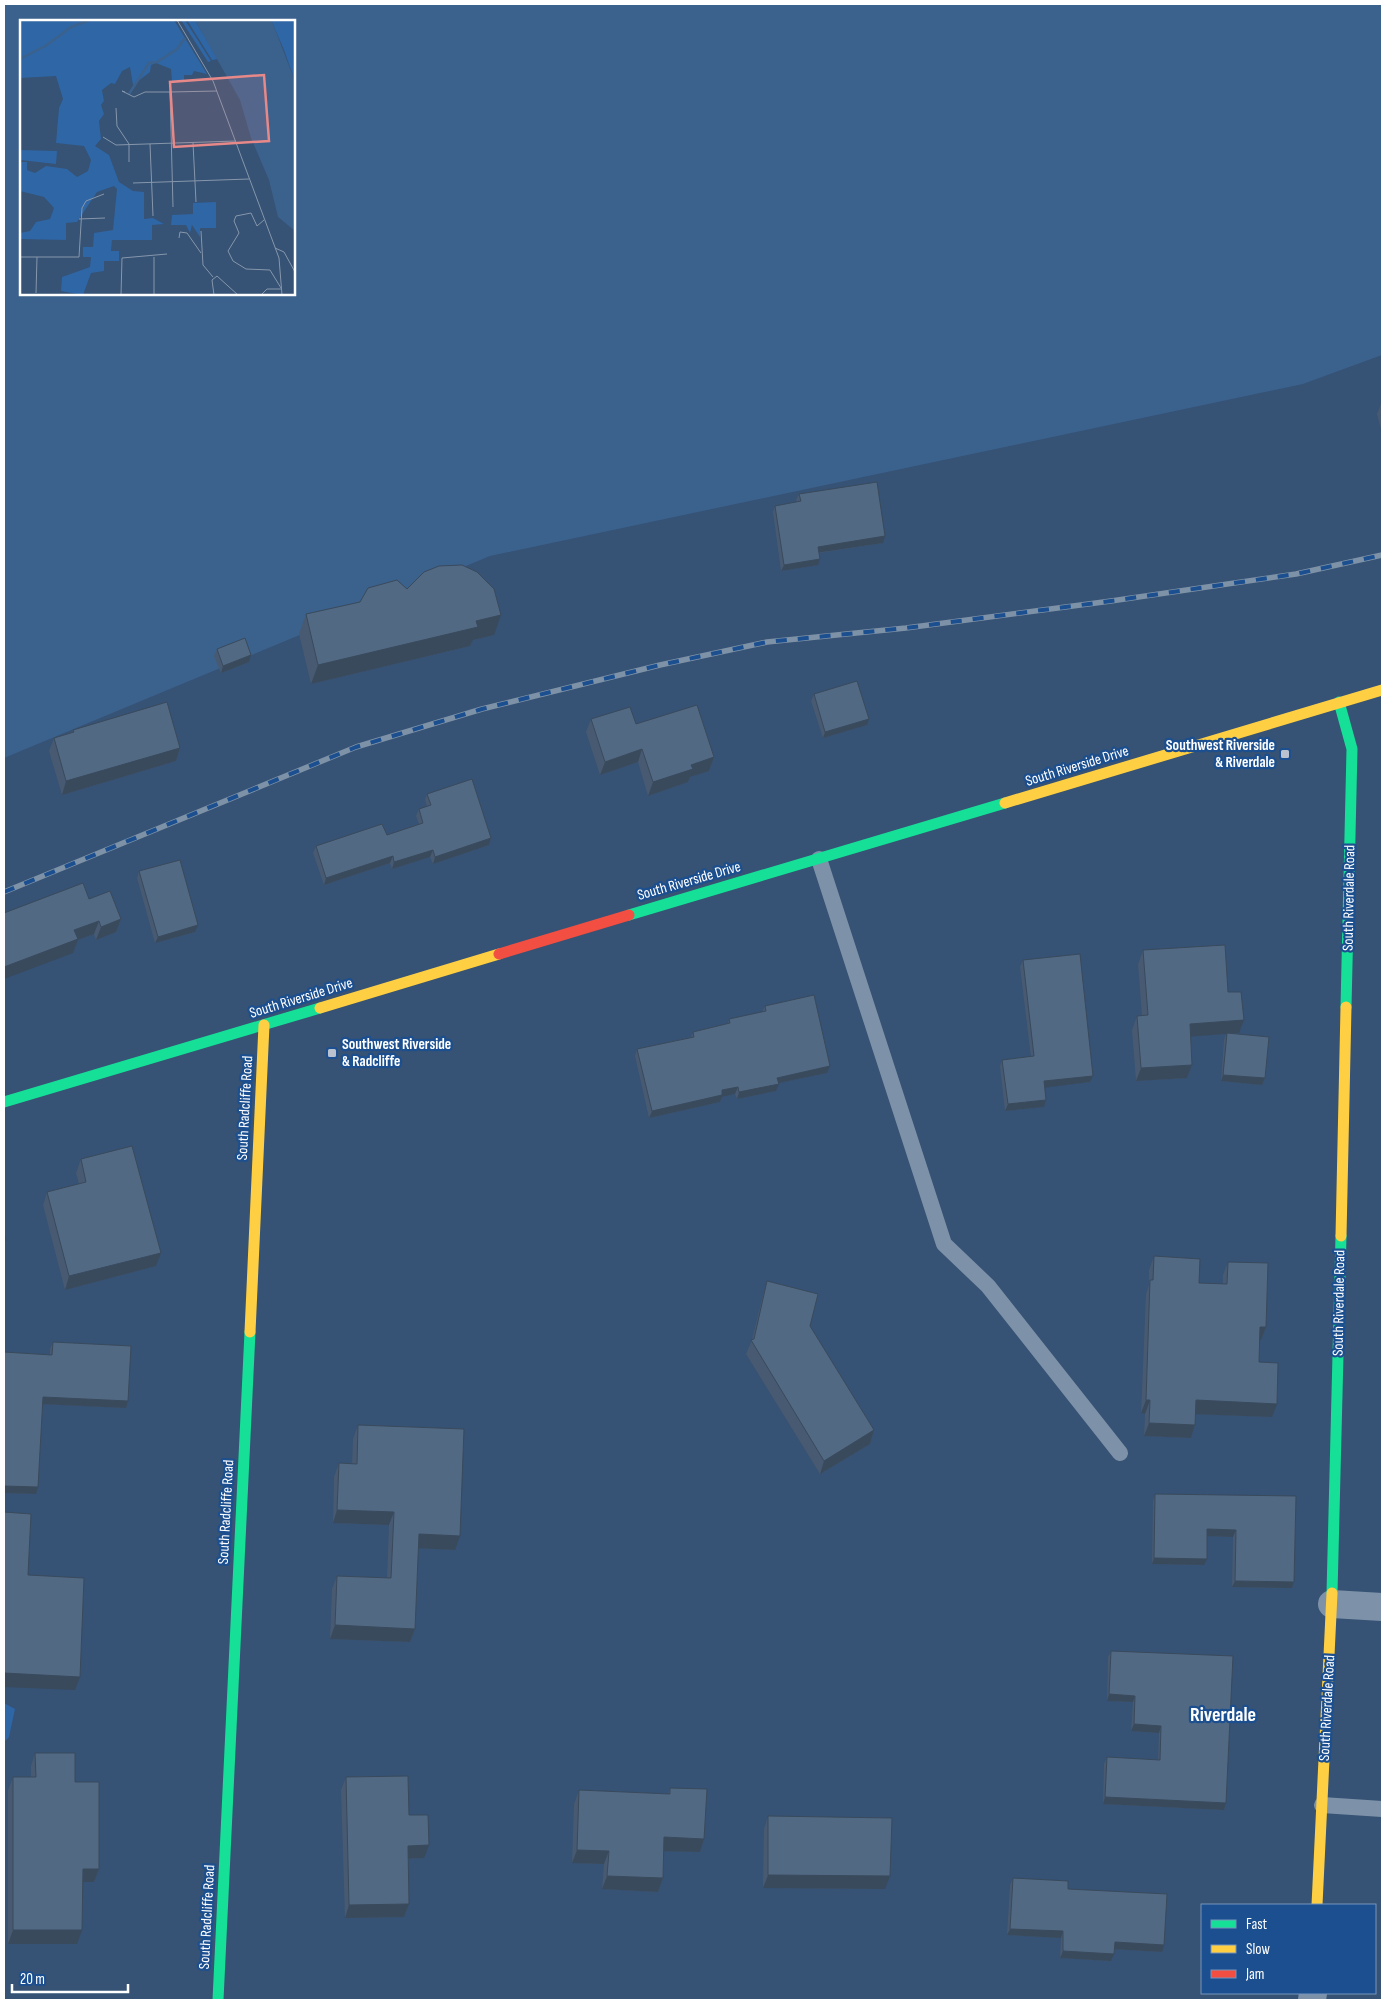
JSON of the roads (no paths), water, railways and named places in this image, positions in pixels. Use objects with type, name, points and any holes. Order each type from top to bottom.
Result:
[{"type":"street","name":"South Riverside Drive","points":[[4,1102],[1382,690]]},
{"type":"street","name":"South Riverdale Road","points":[[1317,1904],[1332,1604],[1352,749],[1340,702]]},
{"type":"street","name":"South Radcliffe Road","points":[[218,2000],[264,1025]]},
{"type":"street","points":[[1332,1604],[1382,1607]]},
{"type":"lane","points":[[819,859],[944,1244],[988,1286],[1120,1453]]},
{"type":"lane","points":[[1322,1805],[1382,1809]]},
{"type":"railway","points":[[4,892],[356,747],[482,709],[660,665],[767,642],[906,628],[1111,601],[1296,574],[1382,555]]},
{"type":"place","name":"Southwest Riverside & Riverdale","points":[[1285,754]]},
{"type":"place","name":"Southwest Riverside & Radcliffe","points":[[332,1053]]},
{"type":"district","name":"Riverdale","points":[[1223,1715]]}]
